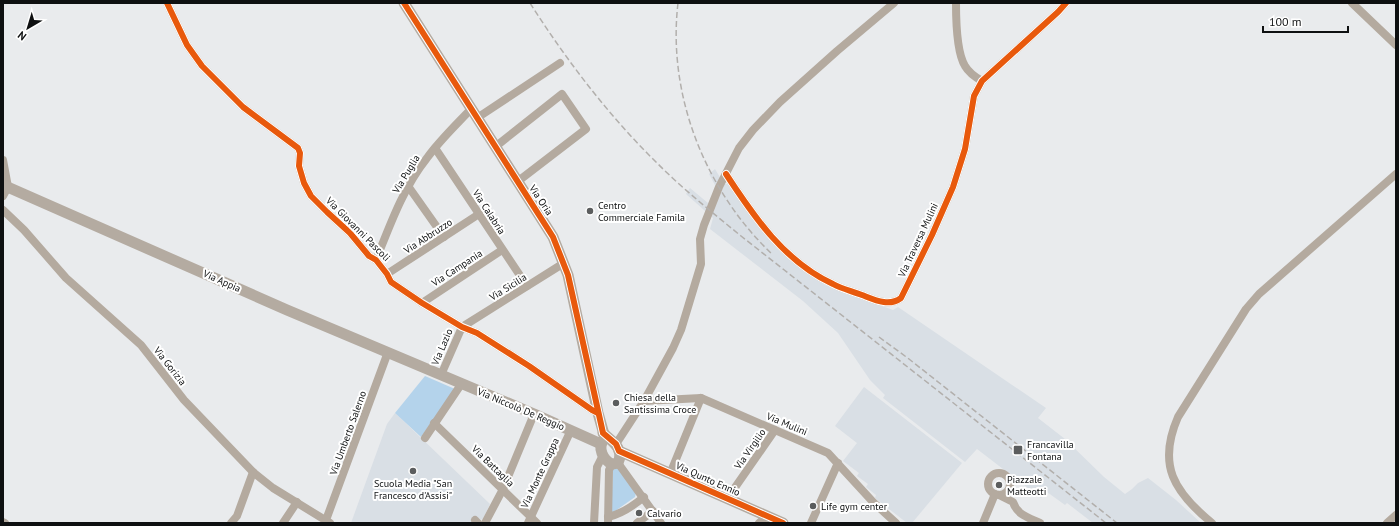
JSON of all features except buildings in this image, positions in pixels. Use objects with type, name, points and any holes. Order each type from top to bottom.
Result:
[{"type":"main road","name":"Via Oria","points":[[404,3],[517,182],[548,228],[568,275],[598,413],[611,448]]},
{"type":"main road","name":"Via Appia","points":[[5,190],[41,203],[286,310],[441,374]]},
{"type":"main road","name":"Via Niccolò De Reggio","points":[[441,374],[611,448]]},
{"type":"main road","name":"Via Qunto Ennio","points":[[611,448],[727,499],[763,520],[783,523]]},
{"type":"street","name":"Via Giovanni Pascoli","points":[[167,3],[187,45],[202,66],[243,107],[298,148],[300,153],[299,166],[304,183],[311,196],[350,233],[369,256],[376,260],[392,282],[422,303],[462,327],[477,333],[529,366],[598,413]]},
{"type":"street","points":[[594,523],[597,467],[644,401],[673,348],[681,330],[701,264],[700,239],[704,225],[712,202],[742,143],[766,116],[837,51],[894,3]]},
{"type":"street","points":[[956,3],[958,38],[964,65],[971,74],[982,81]]},
{"type":"street","name":"Via Traversa Mulini","points":[[726,174],[758,221],[781,246],[816,275],[834,285],[877,301],[896,303],[901,298],[932,235],[953,187],[965,149],[974,96],[982,81],[1066,3]]},
{"type":"street","points":[[1352,3],[1396,45]]},
{"type":"street","name":"Via Puglia","points":[[376,260],[394,215],[408,186],[426,158],[435,148],[474,114],[560,63]]},
{"type":"street","points":[[495,146],[562,94],[586,129],[517,182]]},
{"type":"street","name":"Via Calabria","points":[[435,148],[527,286]]},
{"type":"street","points":[[3,160],[5,190]]},
{"type":"street","points":[[1212,523],[1188,502],[1178,488],[1172,475],[1168,452],[1172,432],[1178,417],[1237,320],[1254,299],[1396,174]]},
{"type":"street","points":[[408,186],[444,237]]},
{"type":"street","name":"Via Gorizia","points":[[3,210],[24,230],[66,278],[141,345],[184,400],[253,472],[273,488],[328,522]]},
{"type":"street","name":"Via Abbruzzo","points":[[387,274],[479,214]]},
{"type":"street","name":"Via Campania","points":[[422,303],[502,250]]},
{"type":"street","name":"Via Sicilia","points":[[462,327],[564,263]]},
{"type":"street","name":"Via Lazio","points":[[441,374],[462,327]]},
{"type":"street","name":"Via Umberto Salerno","points":[[328,522],[388,352]]},
{"type":"street","points":[[425,438],[462,383]]},
{"type":"street","points":[[670,474],[701,398]]},
{"type":"street","name":"Via Mulini","points":[[644,401],[701,398],[828,453],[896,523]]},
{"type":"street","points":[[485,523],[503,489],[534,414]]},
{"type":"street","name":"Via Battaglia","points":[[434,423],[503,489],[532,521]]},
{"type":"street","name":"Via Monte Grappa","points":[[532,521],[571,430]]},
{"type":"street","name":"Via Virgilio","points":[[727,499],[775,430]]},
{"type":"street","points":[[611,448],[661,523]]},
{"type":"street","points":[[608,520],[611,448]]},
{"type":"street","points":[[810,523],[838,463]]},
{"type":"street","points":[[231,523],[237,516],[253,472]]},
{"type":"street","points":[[982,523],[997,495],[1013,502],[1015,508],[1020,514],[1040,523]]},
{"type":"street","points":[[608,520],[644,497]]},
{"type":"street","points":[[283,523],[297,502]]},
{"type":"street","points":[[637,523],[653,511]]},
{"type":"street","points":[[1387,523],[1396,515]]},
{"type":"shaded area","points":[[715,169],[724,184],[728,184],[766,236],[781,252],[825,285],[893,310],[898,307],[1046,408],[1038,418],[1065,439],[1104,477],[1125,494],[1138,483],[1148,478],[1176,500],[1201,523],[1093,523],[1067,503],[1065,505],[1047,492],[1041,498],[977,449],[965,462],[883,398],[885,395],[870,380],[838,333],[803,301],[710,229],[713,218],[686,194],[690,188],[708,203],[716,187],[709,174]]},
{"type":"shaded area","points":[[425,376],[455,389],[421,437],[395,413]]},
{"type":"shaded area","points":[[864,387],[962,463],[912,523],[907,523],[875,498],[876,495],[866,487],[868,484],[857,476],[859,473],[843,461],[857,443],[835,426]]},
{"type":"shaded area","name":"Scuola Media \"San Francesco d'Assisi\"","points":[[395,413],[490,504],[483,519],[479,520],[476,517],[471,523],[351,523],[387,424]]},
{"type":"shaded area","points":[[620,468],[636,493],[635,497],[611,514],[613,469]]},
{"type":"railway","points":[[530,3],[574,67],[606,107],[640,146],[678,183],[741,236],[1106,523]]},
{"type":"railway","points":[[678,3],[676,38],[679,73],[686,107],[696,140],[711,172],[728,202],[749,230],[773,255]]},
{"type":"railway","points":[[879,337],[1117,523]]},
{"type":"cycle path","points":[[167,3],[187,45],[202,66],[243,107],[298,148],[300,153],[299,166],[304,183],[311,196],[350,233],[369,256],[376,260],[387,274],[391,282],[462,327],[477,333],[598,413]]},
{"type":"cycle path","points":[[404,3],[553,237],[568,275],[603,433],[616,444],[619,451],[783,523]]},
{"type":"cycle path","points":[[726,174],[772,237],[800,264],[816,275],[858,294],[882,302],[896,301],[901,298],[932,235],[953,187],[965,149],[974,96],[982,81],[1066,3]]},
{"type":"place","name":"Centro Commerciale Famila","points":[[590,211]]},
{"type":"place","name":"Chiesa della Santissima Croce","points":[[616,403]]},
{"type":"place","name":"Francavilla Fontana","points":[[1018,450]]},
{"type":"place","name":"Scuola Media \"San Francesco d'Assisi\"","points":[[413,471]]},
{"type":"place","name":"Piazzale Matteotti","points":[[999,485]]},
{"type":"place","name":"Life gym center","points":[[813,506]]},
{"type":"place","name":"Calvario","points":[[639,513]]}]
